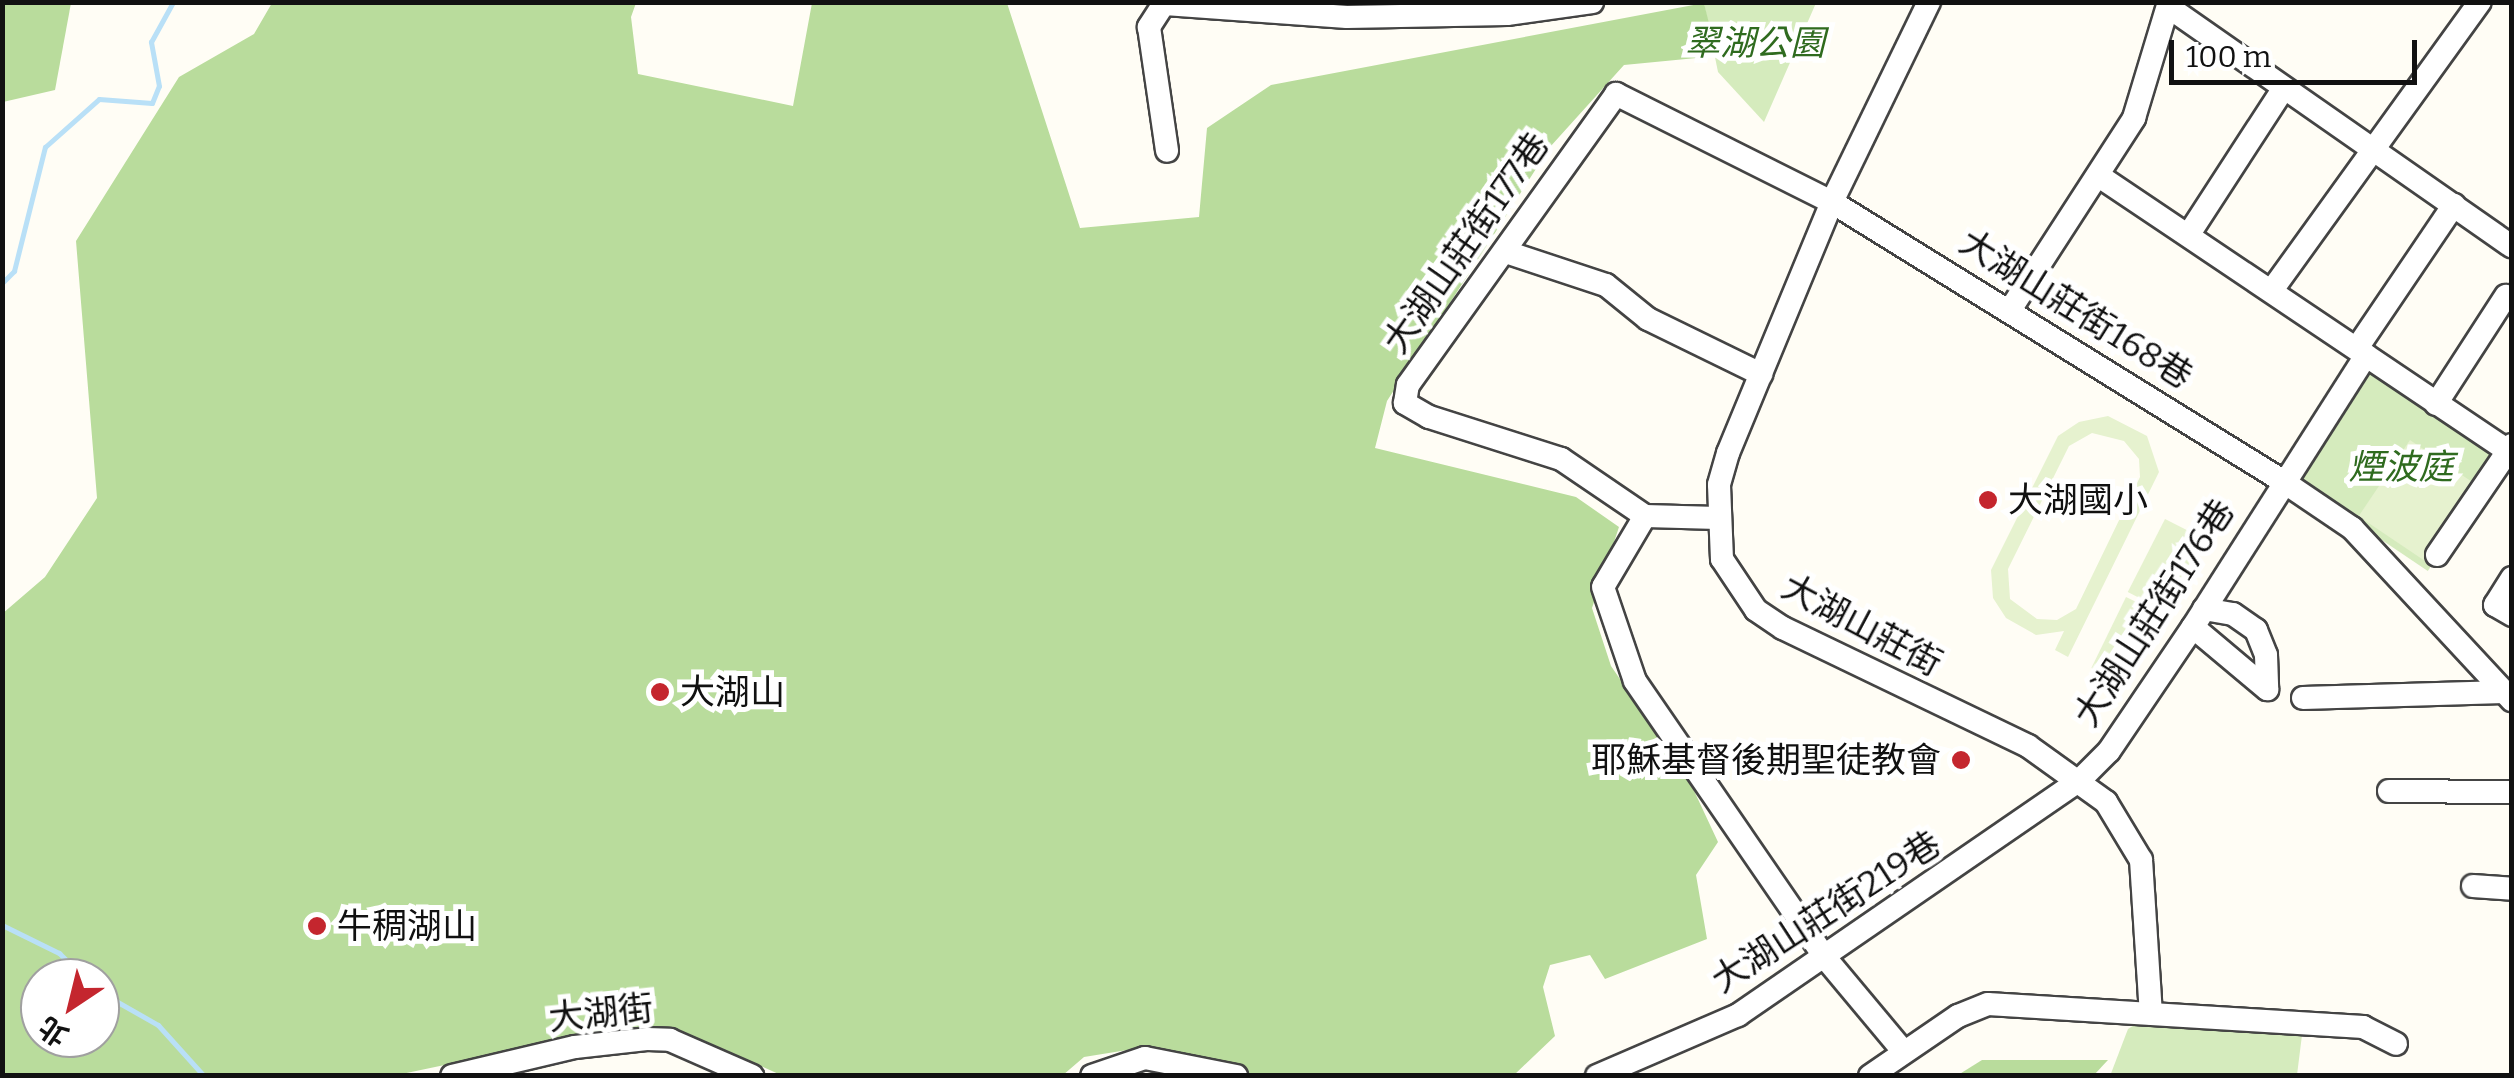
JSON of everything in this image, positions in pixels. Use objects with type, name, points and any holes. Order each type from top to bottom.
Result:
[{"type":"street","name":"大湖山莊街","points":[[1929,2],[1832,202],[1727,457],[1718,518],[1722,559],[1756,610],[1833,655],[2028,746],[2106,802],[2142,860],[2152,1014]]},
{"type":"street","points":[[2272,290],[2480,2]]},
{"type":"street","points":[[1167,151],[1148,27],[1165,3],[1431,9],[1580,4]]},
{"type":"street","points":[[2010,310],[2134,118],[2170,5],[2512,247]]},
{"type":"street","points":[[2189,234],[2284,89]]},
{"type":"street","name":"大湖山莊街168巷","points":[[1616,94],[1832,202],[2281,480],[2352,528],[2508,696]]},
{"type":"street","name":"大湖山莊街177巷","points":[[1616,94],[1408,385],[1405,403],[1430,417],[1562,460],[1645,516]]},
{"type":"street","points":[[2099,176],[2436,404],[2510,448],[2436,555]]},
{"type":"street","name":"大湖山莊街176巷","points":[[2080,780],[2108,751],[2198,618],[2454,205]]},
{"type":"street","points":[[1506,252],[1606,284],[1648,318],[1761,374]]},
{"type":"street","points":[[2436,404],[2506,296]]},
{"type":"street","points":[[1718,518],[1645,516],[1603,587],[1635,681],[1827,960],[1903,1051]]},
{"type":"street","points":[[2503,610],[2512,578]]},
{"type":"street","points":[[2233,614],[2256,630],[2266,655],[2266,689],[2198,618],[2233,614]]},
{"type":"street","points":[[2302,698],[2508,696]]},
{"type":"street","name":"大湖山莊街219巷","points":[[1596,1076],[1738,1015],[1827,960],[2080,780]]},
{"type":"street","points":[[2389,791],[2512,792]]},
{"type":"street","points":[[2473,886],[2512,889]]},
{"type":"street","points":[[1870,1076],[1903,1051],[1988,1004],[2363,1027],[2396,1044]]},
{"type":"street","name":"大湖街","points":[[452,1076],[575,1047],[647,1039],[670,1040],[752,1076]]},
{"type":"street","points":[[1092,1076],[1145,1058],[1236,1076]]},
{"type":"green space","points":[[2,3],[71,3],[55,90],[3,102]]},
{"type":"green space","points":[[272,3],[636,3],[631,17],[638,74],[793,106],[812,3],[1007,3],[1080,228],[1199,217],[1207,128],[1271,85],[1704,3],[1717,56],[1624,65],[1550,147],[1387,401],[1375,448],[1576,497],[1619,527],[1592,608],[1611,666],[1689,780],[1718,842],[1696,875],[1707,939],[1605,979],[1590,955],[1550,965],[1543,987],[1555,1036],[1514,1075],[1257,1075],[1152,1046],[1084,1057],[1063,1075],[783,1076],[723,1049],[610,1030],[397,1075],[3,1075],[2,614],[45,577],[97,498],[76,241],[179,77],[254,34]]},
{"type":"green space","name":"翠湖公園","points":[[1704,3],[1816,3],[1764,122],[1718,72]]},
{"type":"green space","name":"煙波庭","points":[[2374,361],[2508,452],[2428,571],[2293,480]]},
{"type":"green space","points":[[2108,416],[2147,436],[2159,472],[2068,657],[2055,650],[2064,631],[2036,635],[2006,618],[1993,598],[1991,570],[2058,436],[2079,422]],"holes":[[[2092,433],[2124,441],[2139,459],[2140,477],[2076,609],[2057,620],[2037,619],[2010,599],[2008,569],[2069,446]]]},
{"type":"green space","points":[[2410,440],[2477,485],[2426,562],[2359,516]]},
{"type":"green space","points":[[2165,519],[2202,538],[2165,611],[2128,592]]},
{"type":"green space","points":[[2126,597],[2163,615],[2128,686],[2091,668]]},
{"type":"green space","points":[[2151,1014],[2302,1035],[2297,1075],[2110,1076],[2128,1029]]},
{"type":"green space","points":[[1982,1060],[2108,1060],[2094,1075],[1958,1075]]},
{"type":"waterway","points":[[2,283],[14,271],[45,147],[99,99],[152,103],[159,86],[151,42],[173,2]]},
{"type":"waterway","points":[[2,925],[64,958]]},
{"type":"waterway","points":[[120,1003],[158,1025],[204,1076]]},
{"type":"place","name":"大湖國小","points":[[1988,500]]},
{"type":"place","name":"大湖山","points":[[660,692]]},
{"type":"place","name":"耶穌基督後期聖徒教會","points":[[1961,760]]},
{"type":"place","name":"牛稠湖山","points":[[317,926]]}]
